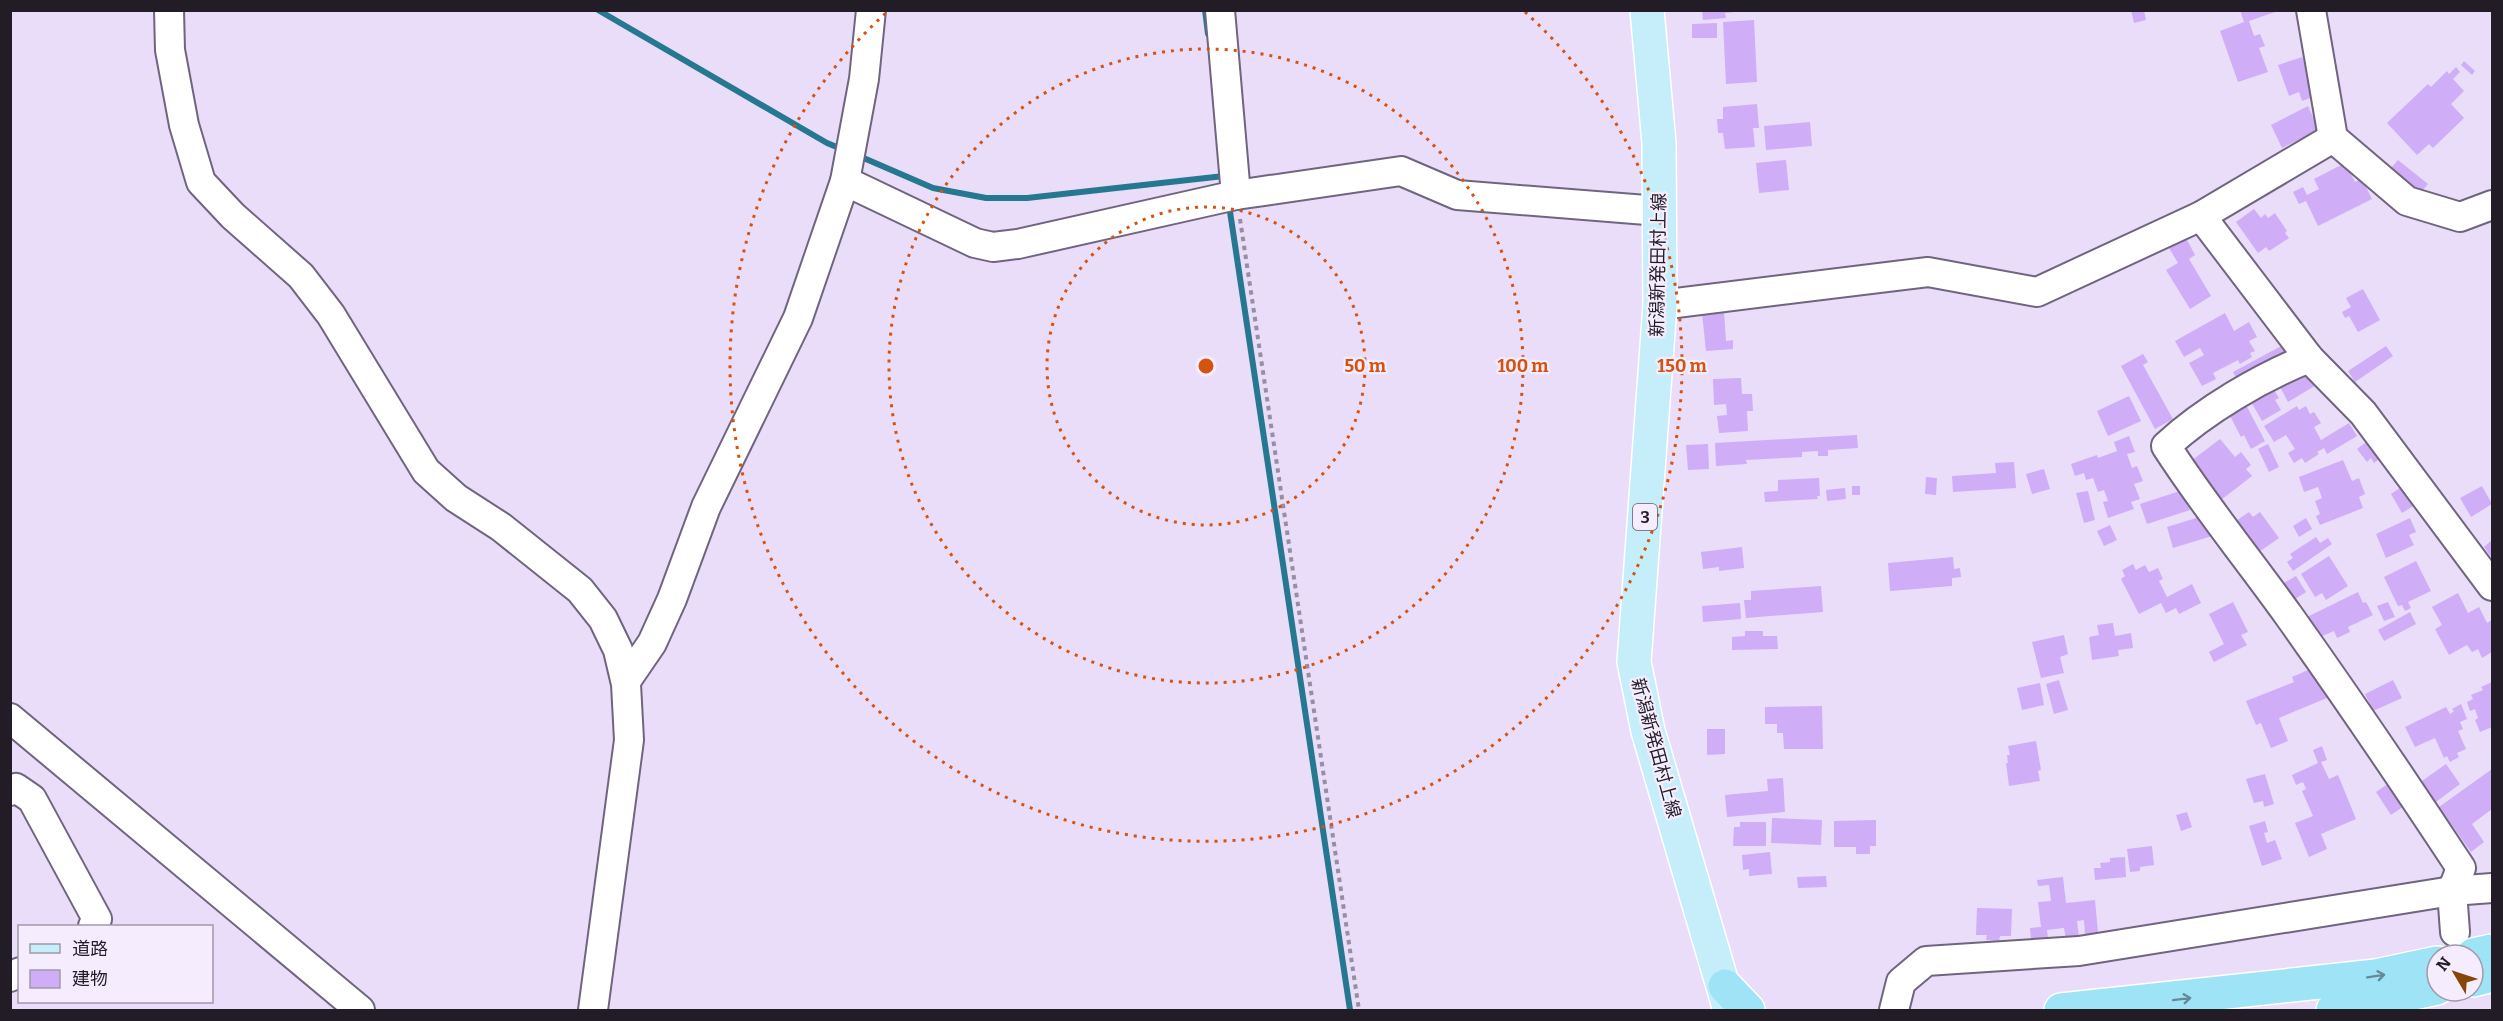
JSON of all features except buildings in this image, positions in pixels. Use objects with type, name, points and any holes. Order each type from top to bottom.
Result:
[{"type":"highway","points":[[2061,1011],[2376,976],[2425,966]]},
{"type":"highway","points":[[2333,1011],[2425,991]]},
{"type":"highway","points":[[1725,1002],[1748,1011]]},
{"type":"main road","name":"新潟新発田村上線","points":[[1647,10],[1659,143],[1659,305],[1634,662],[1648,731],[1725,1002]]},
{"type":"street","points":[[169,10],[170,50],[184,124],[201,182],[233,216],[307,284],[337,324],[426,471],[456,498],[501,526],[580,590],[603,619],[618,650],[626,681],[629,740],[593,1011]]},
{"type":"street","points":[[626,681],[656,634],[672,599],[706,507],[798,318],[845,181],[864,78],[871,10]]},
{"type":"street","points":[[1220,10],[1236,195]]},
{"type":"street","points":[[2311,10],[2333,138],[2406,201],[2460,217],[2493,205]]},
{"type":"street","points":[[1659,305],[1928,272],[2037,292],[2201,216],[2333,138]]},
{"type":"street","points":[[845,181],[975,243],[993,247],[1018,244],[1236,195],[1401,171],[1457,195],[1659,211]]},
{"type":"street","points":[[2201,216],[2309,358],[2363,413],[2493,586]]},
{"type":"street","points":[[2309,358],[2279,370],[2229,400],[2166,446],[2198,496],[2250,563],[2362,718],[2461,868],[2452,891],[2464,943]]},
{"type":"street","points":[[10,718],[360,1011]]},
{"type":"street","points":[[10,790],[16,788],[32,798],[97,919],[94,925]]},
{"type":"street","points":[[1894,1011],[1901,982],[1926,962],[2079,951],[2452,891],[2493,888]]},
{"type":"path","points":[[1236,195],[1359,1011]]},
{"type":"waterway","points":[[598,10],[827,143],[844,150]]},
{"type":"waterway","points":[[1205,10],[1208,34]]},
{"type":"waterway","points":[[859,156],[933,188],[986,198],[1027,198],[1224,176]]},
{"type":"waterway","points":[[1229,205],[1350,1010]]}]
